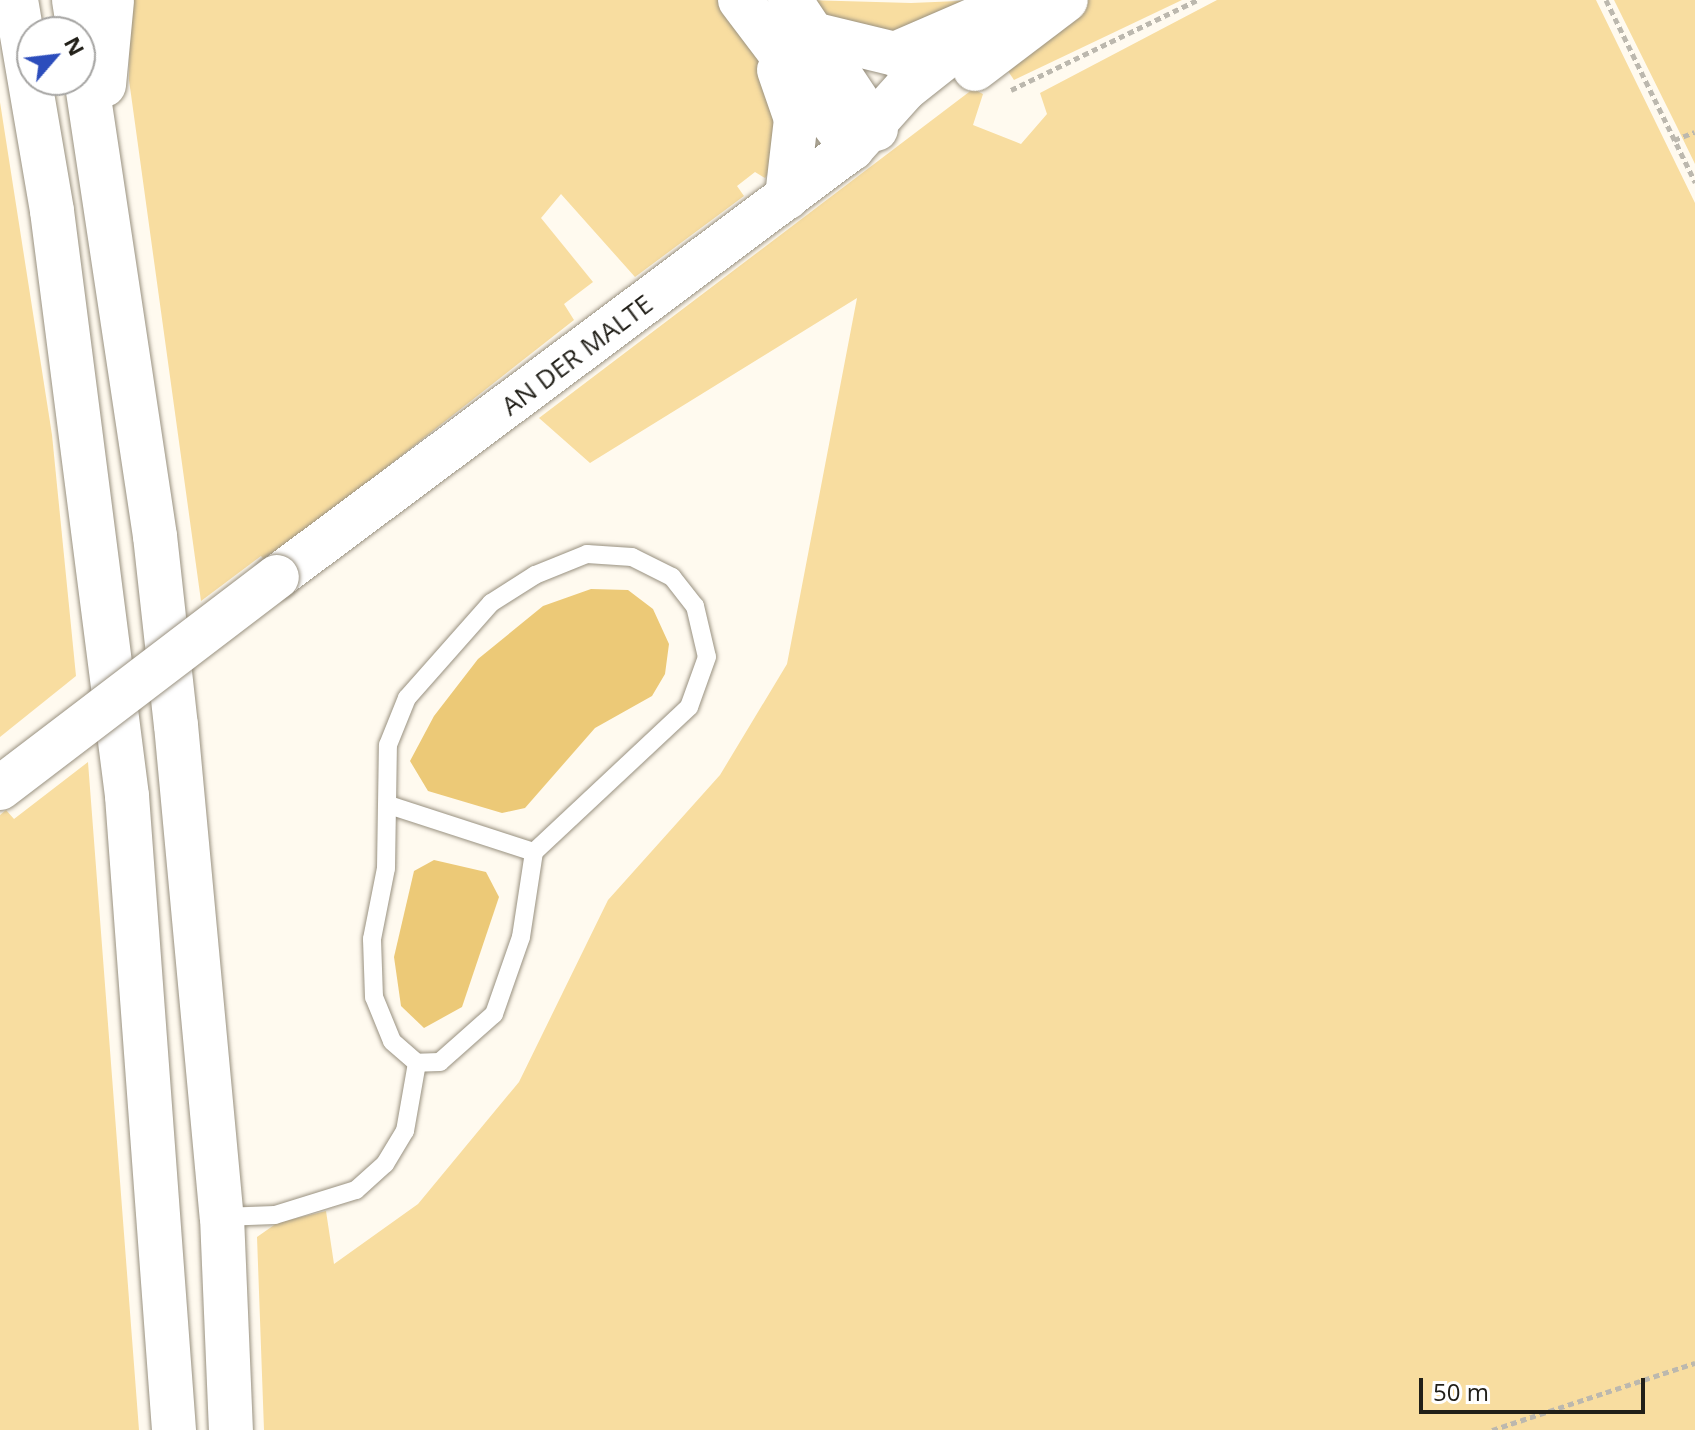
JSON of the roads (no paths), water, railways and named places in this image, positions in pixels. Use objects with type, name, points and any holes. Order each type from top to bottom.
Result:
[{"type":"main road","points":[[16,0],[69,333],[127,796],[174,1430]]},
{"type":"main road","points":[[98,155],[112,0]]},
{"type":"main road","name":"AN DER MALTE","points":[[864,138],[921,113],[1066,0]]},
{"type":"main road","points":[[776,16],[895,54],[1016,1]]},
{"type":"main road","name":"AN DER MALTE","points":[[0,788],[864,138],[905,89],[1016,1]]},
{"type":"main road","points":[[776,16],[864,138]]},
{"type":"main road","points":[[776,16],[796,119],[787,197]]},
{"type":"main road","points":[[89,96],[155,536],[222,1217],[231,1430]]},
{"type":"lane","points":[[587,554],[632,557],[672,577],[695,606],[707,657],[689,707],[534,852],[521,937],[494,1014],[440,1062],[417,1063],[392,1041],[374,997],[372,939],[386,868],[389,805],[388,745],[407,698],[491,603],[587,554]]},
{"type":"lane","points":[[389,805],[534,852]]},
{"type":"lane","points":[[222,1217],[275,1215],[356,1190],[385,1164],[405,1131],[417,1063]]}]
